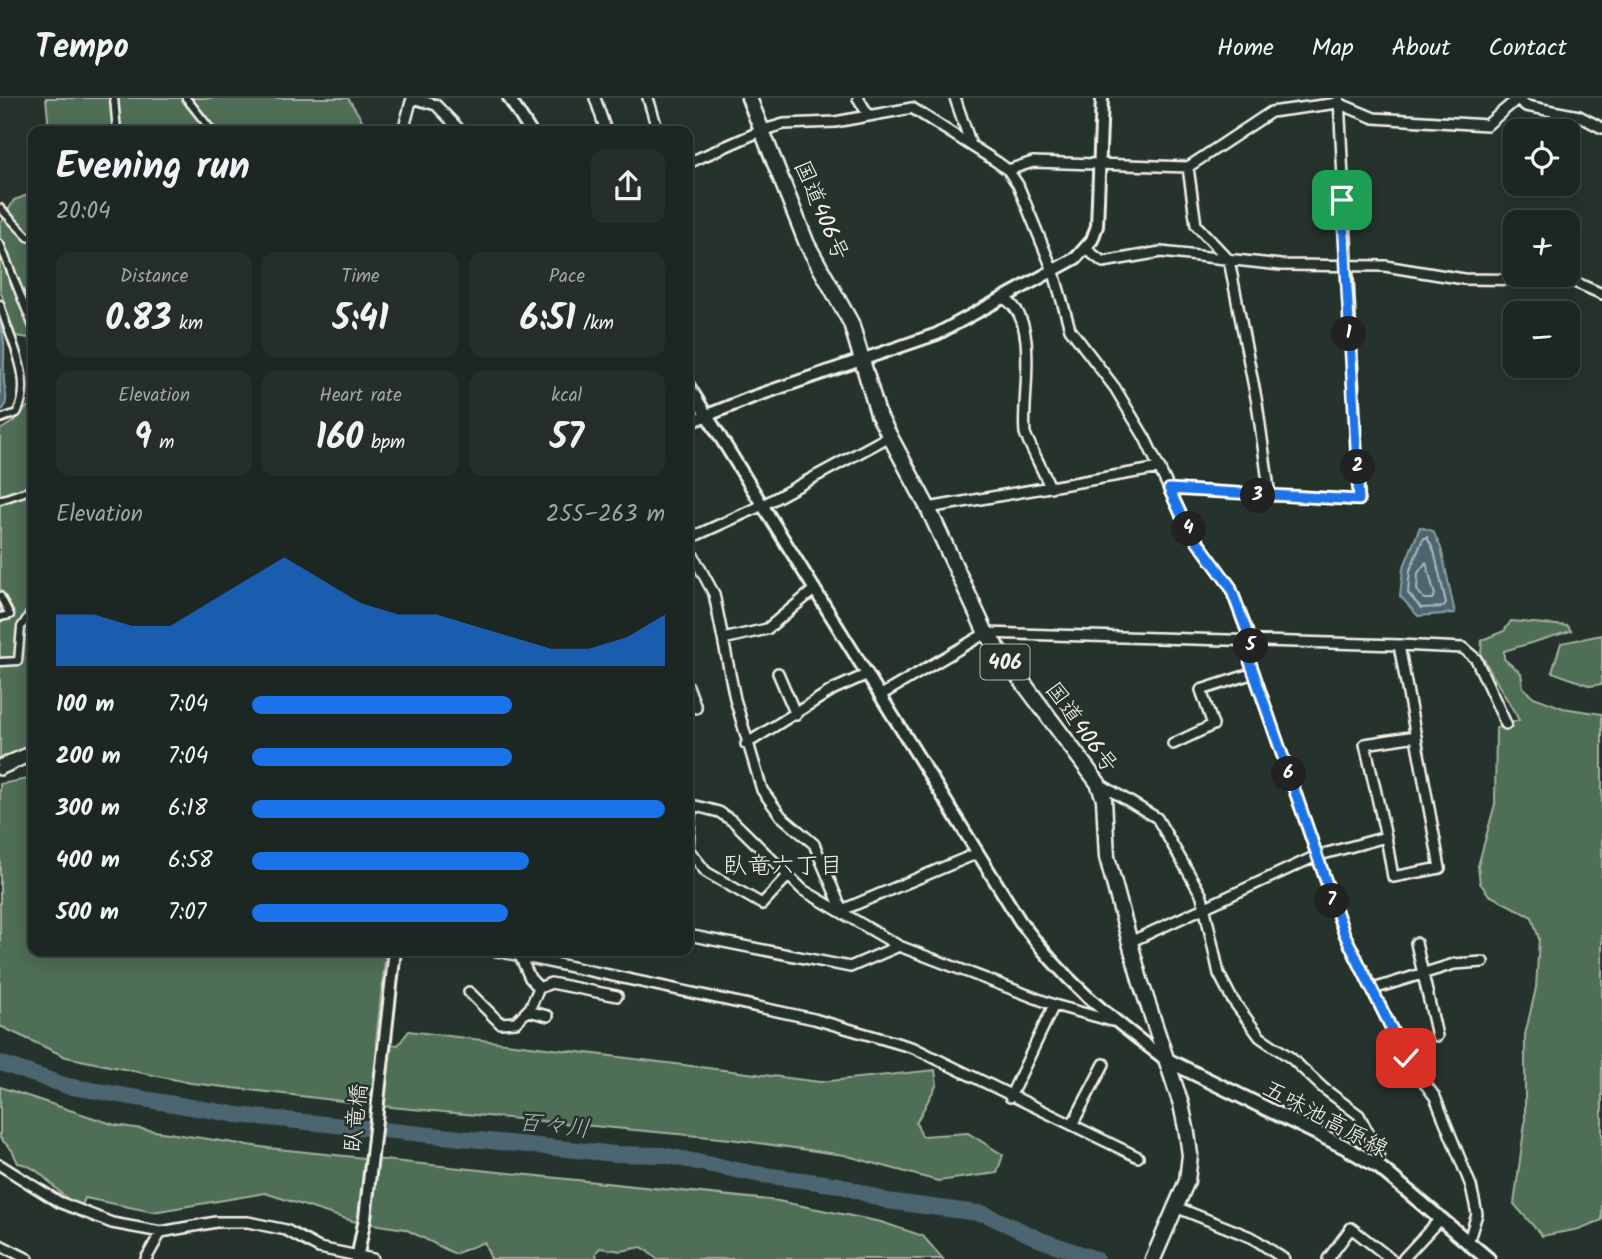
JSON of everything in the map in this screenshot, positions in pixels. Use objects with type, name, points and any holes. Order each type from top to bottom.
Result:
[{"type":"highway","name":"国道406号","points":[[748,98],[807,244],[841,304],[888,437],[928,508],[986,633],[1008,666],[1098,783],[1104,799],[1107,857],[1132,941],[1140,981],[1181,1104],[1189,1155],[1187,1181],[1178,1208],[1153,1259]]},
{"type":"main road","name":"五味池高原線","points":[[1165,1059],[1345,1147],[1379,1167],[1439,1220],[1489,1259]]},
{"type":"street","points":[[114,98],[117,126]]},
{"type":"street","points":[[186,98],[208,126]]},
{"type":"street","points":[[404,126],[412,98],[436,105],[456,126]]},
{"type":"street","points":[[509,98],[527,126]]},
{"type":"street","points":[[595,98],[604,126]]},
{"type":"street","points":[[648,98],[656,126]]},
{"type":"street","points":[[858,98],[869,116]]},
{"type":"street","points":[[955,98],[971,145]]},
{"type":"street","points":[[693,421],[750,398],[937,334],[1054,273],[1086,249],[1097,226],[1102,98]]},
{"type":"street","points":[[1008,170],[1032,162],[1188,167],[1271,112],[1338,101],[1374,118],[1488,125],[1517,98],[1526,106],[1579,116],[1602,128]]},
{"type":"street","points":[[1169,489],[1359,500],[1338,101]]},
{"type":"street","points":[[693,161],[763,130],[784,124],[835,122],[912,108],[1008,170],[1028,204],[1054,273],[1070,329],[1115,387],[1200,548],[1230,586],[1251,642],[1250,662],[1344,933],[1406,1058],[1435,1097],[1471,1186],[1477,1213],[1468,1243]]},
{"type":"street","points":[[1188,167],[1196,225],[1229,260],[1257,403],[1270,496]]},
{"type":"street","points":[[0,208],[28,237]]},
{"type":"street","points":[[0,244],[28,314]]},
{"type":"street","points":[[1086,249],[1103,262],[1161,252],[1229,260],[1385,266],[1464,279],[1570,280],[1602,294]]},
{"type":"street","points":[[1005,299],[1013,304],[1024,328],[1028,372],[1025,436],[1035,450],[1050,487]]},
{"type":"street","points":[[0,304],[14,340],[23,400],[17,413],[0,419]]},
{"type":"street","points":[[693,393],[978,853],[1043,952],[1112,1021],[1165,1059]]},
{"type":"street","points":[[693,537],[763,505],[888,437]]},
{"type":"street","points":[[928,508],[1160,468]]},
{"type":"street","points":[[0,500],[28,491]]},
{"type":"street","points":[[693,555],[714,594],[746,744],[762,790],[781,816],[814,844],[842,910]]},
{"type":"street","points":[[723,639],[767,629],[815,589]]},
{"type":"street","points":[[0,596],[10,615],[0,617]]},
{"type":"street","points":[[0,662],[18,661],[21,627],[28,616]]},
{"type":"street","points":[[881,695],[986,633],[1399,645],[1463,648],[1476,659],[1506,724]]},
{"type":"street","points":[[1399,645],[1416,736],[1440,868],[1393,877],[1366,744],[1416,736]]},
{"type":"street","points":[[778,673],[796,715]]},
{"type":"street","points":[[1173,744],[1213,725],[1201,690],[1254,673]]},
{"type":"street","points":[[746,744],[834,690],[868,674]]},
{"type":"street","points":[[693,700],[696,709]]},
{"type":"street","points":[[0,763],[28,752]]},
{"type":"street","points":[[0,770],[28,757]]},
{"type":"street","points":[[1098,783],[1157,818],[1192,876],[1205,910],[1219,974],[1232,999],[1260,1037],[1292,1058],[1323,1088],[1359,1115],[1378,1152],[1379,1167]]},
{"type":"street","points":[[693,805],[719,812],[734,822],[803,890],[842,910],[899,946],[1054,1005],[1112,1021]]},
{"type":"street","points":[[1132,941],[1205,910],[1317,856],[1386,837]]},
{"type":"street","points":[[842,910],[978,853]]},
{"type":"street","points":[[693,855],[706,872],[762,904],[788,876]]},
{"type":"street","points":[[693,935],[850,967],[899,946]]},
{"type":"street","points":[[1416,943],[1437,1037]]},
{"type":"street","name":"臥竜橋","points":[[357,1257],[365,1218],[394,956]]},
{"type":"street","points":[[520,956],[530,978],[539,988]]},
{"type":"street","points":[[520,956],[814,1019],[902,1044],[1138,1157]]},
{"type":"street","points":[[1373,989],[1454,964],[1483,962]]},
{"type":"street","points":[[469,992],[505,1025],[516,1022],[528,1011],[539,988],[551,983],[617,996]]},
{"type":"street","points":[[1010,1097],[1054,1005]]},
{"type":"street","points":[[528,1011],[548,1016]]},
{"type":"street","points":[[1072,1125],[1104,1064]]},
{"type":"street","points":[[0,1165],[59,1202],[112,1223],[161,1232],[215,1222],[248,1222],[286,1230],[319,1248],[373,1259]]},
{"type":"street","points":[[1178,1208],[1253,1238],[1284,1259]]},
{"type":"street","points":[[1403,1259],[1439,1220]]},
{"type":"street","points":[[1328,1259],[1351,1228],[1391,1259]]},
{"type":"street","points":[[146,1259],[161,1232]]},
{"type":"street","points":[[0,1245],[28,1259]]},
{"type":"green space","points":[[46,98],[348,98],[366,126],[49,126]]},
{"type":"green space","points":[[28,195],[28,338],[15,336],[0,289],[0,225],[14,200]]},
{"type":"green space","points":[[28,406],[28,751],[0,763],[0,430],[14,421]]},
{"type":"green space","points":[[1511,621],[1568,626],[1571,631],[1504,651],[1504,659],[1521,673],[1523,687],[1531,696],[1563,708],[1602,714],[1602,1220],[1579,1229],[1542,1236],[1514,1204],[1525,1123],[1525,1035],[1536,988],[1539,939],[1532,917],[1489,895],[1480,883],[1478,866],[1495,804],[1496,728],[1519,720],[1481,655],[1482,640],[1504,631]]},
{"type":"green space","points":[[1602,635],[1602,684],[1591,686],[1552,672],[1561,643]]},
{"type":"green space","points":[[28,779],[28,956],[385,956],[376,1042],[398,1045],[409,1031],[820,1082],[935,1070],[937,1084],[916,1123],[922,1136],[968,1133],[1003,1155],[997,1173],[938,1181],[844,1155],[730,1139],[391,1107],[191,1083],[66,1057],[0,1026],[0,784]]},
{"type":"green space","points":[[0,1087],[115,1125],[268,1148],[778,1201],[881,1222],[923,1236],[943,1259],[657,1259],[642,1247],[621,1251],[600,1248],[596,1253],[597,1259],[491,1259],[484,1242],[455,1254],[405,1229],[352,1221],[265,1193],[153,1212],[85,1198],[81,1207],[65,1197],[36,1170],[18,1163],[12,1150],[0,1138]]},
{"type":"water","points":[[0,323],[4,344],[6,397],[4,408],[0,411]]},
{"type":"water","points":[[1420,527],[1433,531],[1441,548],[1455,613],[1418,616],[1400,596],[1403,569]]},
{"type":"waterway","name":"百々川","points":[[0,1063],[67,1086],[238,1115],[615,1154],[663,1155],[756,1174],[839,1185],[887,1201],[985,1214],[1041,1240],[1096,1259]]},
{"type":"district","name":"臥竜六丁目","points":[[783,865]]},
{"type":"route","points":[[1342,200],[1359,500],[1169,489],[1187,527],[1230,586],[1251,642],[1250,662],[1344,933],[1406,1058]]}]
